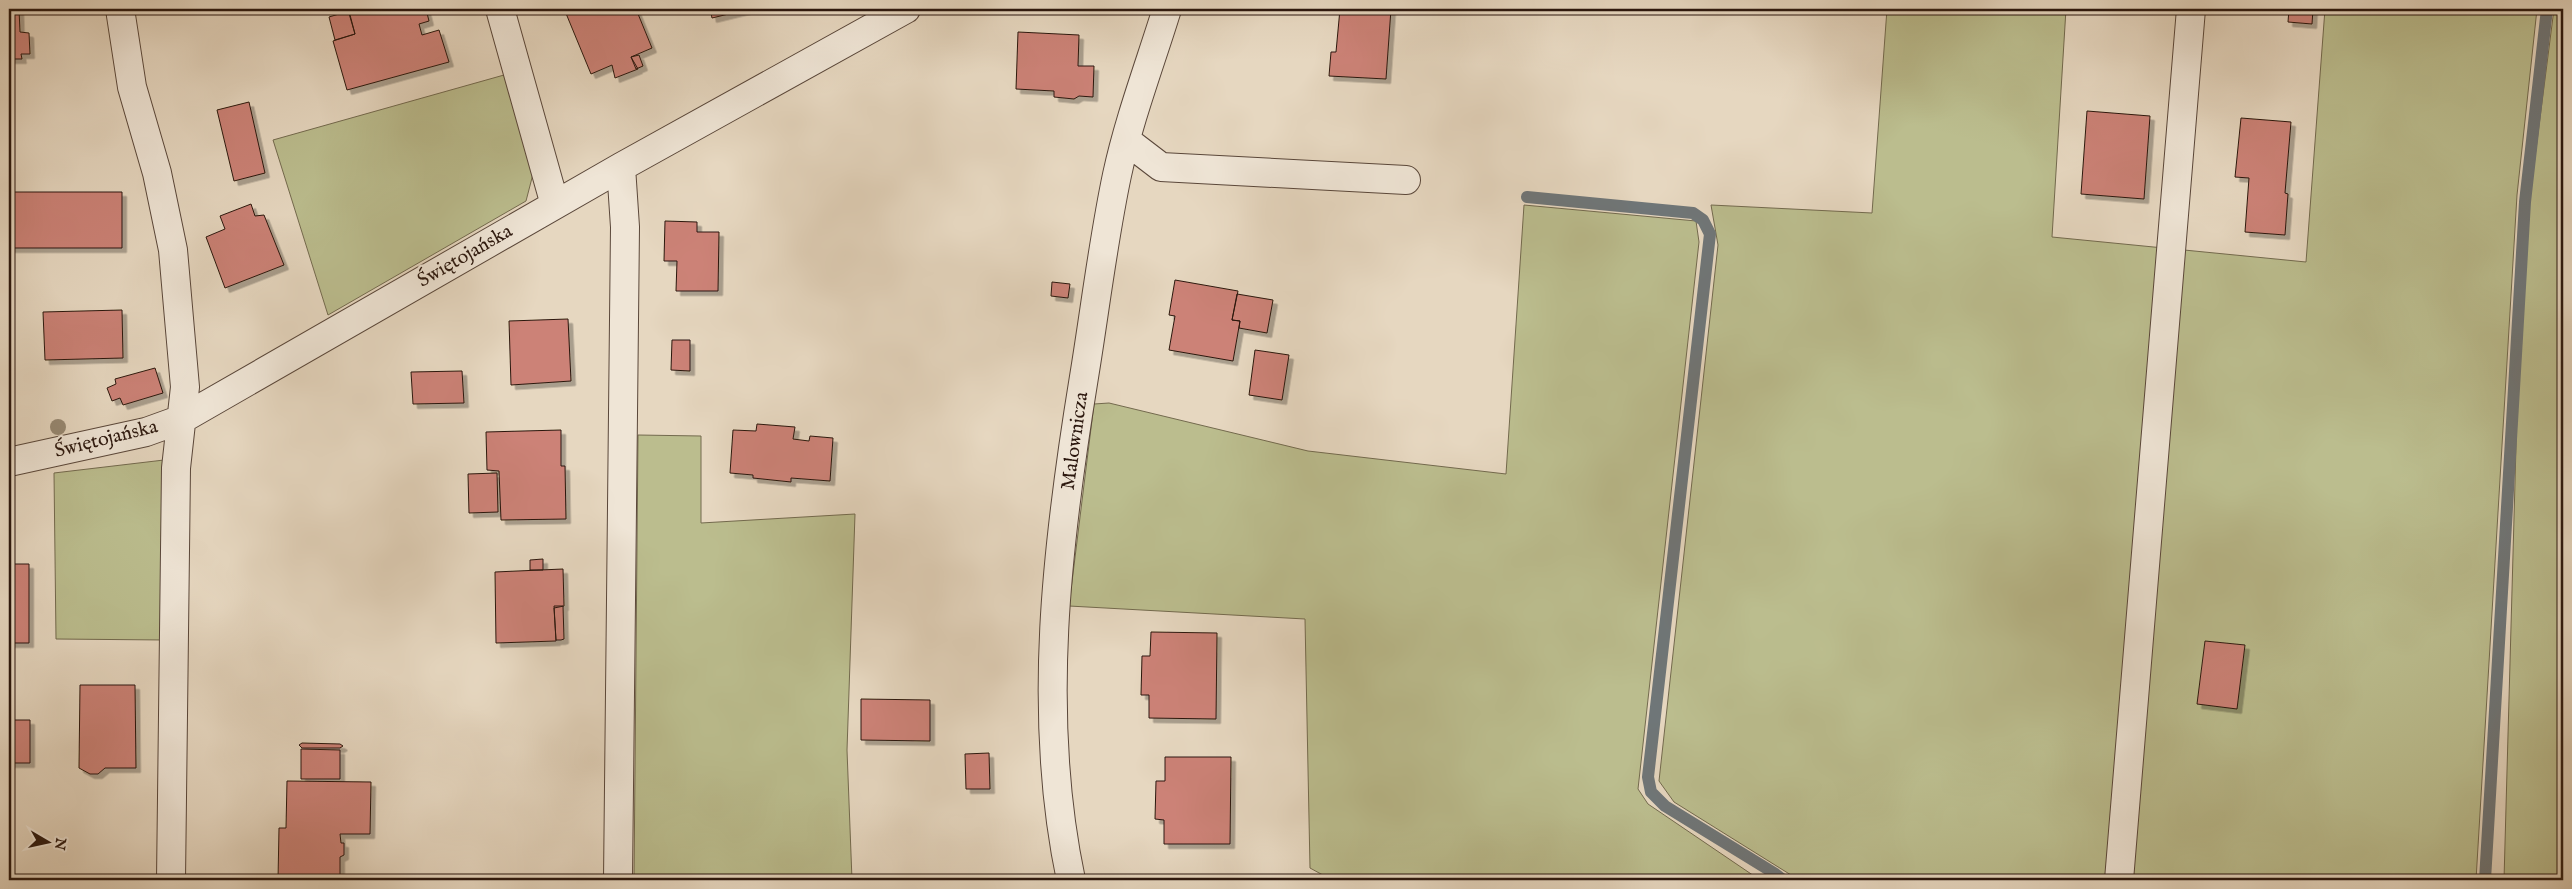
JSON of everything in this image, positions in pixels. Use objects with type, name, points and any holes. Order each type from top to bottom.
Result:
[{"type":"street","points":[[120,9],[132,87],[157,173],[173,250],[185,386],[176,468],[171,880]]},
{"type":"street","points":[[500,9],[555,205]]},
{"type":"street","name":"Świętojańska","points":[[9,462],[146,432],[182,419],[621,167],[906,9]]},
{"type":"street","name":"Malownicza","points":[[1072,880],[1053,764],[1052,675],[1057,597],[1073,448],[1117,174],[1167,9]]},
{"type":"street","points":[[2120,880],[2191,9]]},
{"type":"street","points":[[1127,140],[1162,167],[1406,180]]},
{"type":"street","points":[[618,880],[625,237],[621,167]]},
{"type":"green space","points":[[1887,9],[2066,9],[2052,237],[2306,262],[2325,9],[2537,9],[2517,195],[2476,880],[1799,880],[1674,802],[1659,781],[1718,245],[1711,205],[1872,213]]},
{"type":"green space","points":[[2554,9],[2563,9],[2563,880],[2504,880],[2521,266]]},
{"type":"green space","points":[[504,75],[533,174],[526,201],[328,315],[273,140]]},
{"type":"green space","points":[[1524,205],[1696,221],[1699,242],[1638,789],[1648,804],[1760,880],[1332,880],[1310,868],[1305,619],[1069,606],[1094,404],[1109,403],[1308,451],[1506,474]]},
{"type":"green space","points":[[638,435],[701,436],[701,523],[855,514],[847,750],[852,880],[634,880]]},
{"type":"green space","points":[[164,460],[164,640],[56,639],[54,473]]},
{"type":"building","points":[[9,9],[19,9],[20,32],[29,33],[30,54],[21,54],[22,59],[9,59]]},
{"type":"building","points":[[426,9],[429,21],[419,24],[422,35],[439,30],[449,62],[347,90],[333,41],[355,34],[348,10]]},
{"type":"building","points":[[569,9],[636,9],[652,48],[631,57],[638,69],[615,78],[612,65],[591,74],[565,11]]},
{"type":"building","points":[[710,9],[749,9],[712,18]]},
{"type":"building","points":[[1340,9],[1391,9],[1386,79],[1329,76],[1331,52],[1336,52]]},
{"type":"building","points":[[2289,9],[2313,9],[2312,24],[2288,22]]},
{"type":"building","points":[[349,11],[355,34],[335,40],[329,17]]},
{"type":"building","points":[[1018,32],[1079,35],[1078,66],[1094,66],[1093,97],[1079,96],[1074,99],[1054,97],[1054,91],[1016,89]]},
{"type":"building","points":[[639,55],[643,66],[636,69],[631,57]]},
{"type":"building","points":[[249,102],[265,173],[234,181],[217,110]]},
{"type":"building","points":[[2087,111],[2150,116],[2144,199],[2081,194]]},
{"type":"building","points":[[2241,118],[2291,122],[2285,193],[2288,194],[2285,235],[2245,232],[2249,178],[2235,177]]},
{"type":"building","points":[[9,192],[122,192],[122,248],[9,248]]},
{"type":"building","points":[[251,204],[255,216],[264,215],[284,265],[225,288],[206,237],[225,229],[220,216]]},
{"type":"building","points":[[665,221],[697,222],[697,232],[719,232],[718,291],[676,291],[677,261],[664,261]]},
{"type":"building","points":[[1175,280],[1238,291],[1232,320],[1240,321],[1233,361],[1169,350],[1175,316],[1169,315]]},
{"type":"building","points":[[1052,282],[1070,284],[1068,298],[1051,296]]},
{"type":"building","points":[[1237,294],[1273,300],[1267,333],[1239,328],[1240,321],[1232,320]]},
{"type":"building","points":[[122,310],[123,358],[45,360],[43,312]]},
{"type":"building","points":[[568,319],[571,381],[511,385],[509,321]]},
{"type":"building","points":[[672,340],[690,340],[690,371],[671,370]]},
{"type":"building","points":[[1255,350],[1289,355],[1282,400],[1249,395]]},
{"type":"building","points":[[155,368],[163,393],[123,405],[120,398],[112,401],[107,388],[116,384],[115,379]]},
{"type":"building","points":[[462,371],[464,403],[413,404],[411,372]]},
{"type":"building","points":[[757,424],[795,427],[793,439],[809,441],[810,436],[833,438],[830,481],[791,478],[791,482],[753,478],[753,475],[730,473],[733,430],[756,431]]},
{"type":"building","points":[[561,430],[561,466],[565,466],[566,519],[501,520],[499,471],[487,470],[486,432]]},
{"type":"building","points":[[497,473],[498,512],[469,513],[468,474]]},
{"type":"building","points":[[543,559],[543,570],[530,570],[530,560]]},
{"type":"building","points":[[9,564],[29,564],[29,643],[9,643]]},
{"type":"building","points":[[563,569],[564,606],[554,608],[556,641],[496,643],[495,572]]},
{"type":"building","points":[[554,606],[563,606],[564,639],[561,640],[556,640]]},
{"type":"building","points":[[1151,632],[1217,633],[1216,719],[1149,718],[1149,695],[1141,695],[1142,656],[1150,656]]},
{"type":"building","points":[[2205,641],[2245,645],[2237,709],[2197,704]]},
{"type":"building","points":[[80,685],[135,685],[136,768],[105,768],[98,774],[90,774],[79,768]]},
{"type":"building","points":[[861,699],[930,700],[930,741],[861,740]]},
{"type":"building","points":[[9,720],[30,720],[30,763],[9,763]]},
{"type":"building","points":[[302,743],[340,744],[343,746],[340,748],[302,748],[299,745]]},
{"type":"building","points":[[301,749],[340,750],[340,779],[301,779]]},
{"type":"building","points":[[989,753],[990,789],[966,789],[965,754]]},
{"type":"building","points":[[1165,757],[1231,757],[1230,844],[1164,844],[1164,820],[1155,819],[1156,781],[1165,781]]},
{"type":"building","points":[[287,781],[371,782],[370,834],[340,834],[341,843],[344,843],[344,855],[340,857],[340,880],[278,880],[279,828],[286,828]]},
{"type":"waterway","points":[[2485,880],[2525,202],[2547,9]]},
{"type":"waterway","points":[[1527,197],[1693,213],[1703,220],[1710,234],[1648,777],[1651,792],[1665,806],[1783,880]]}]
